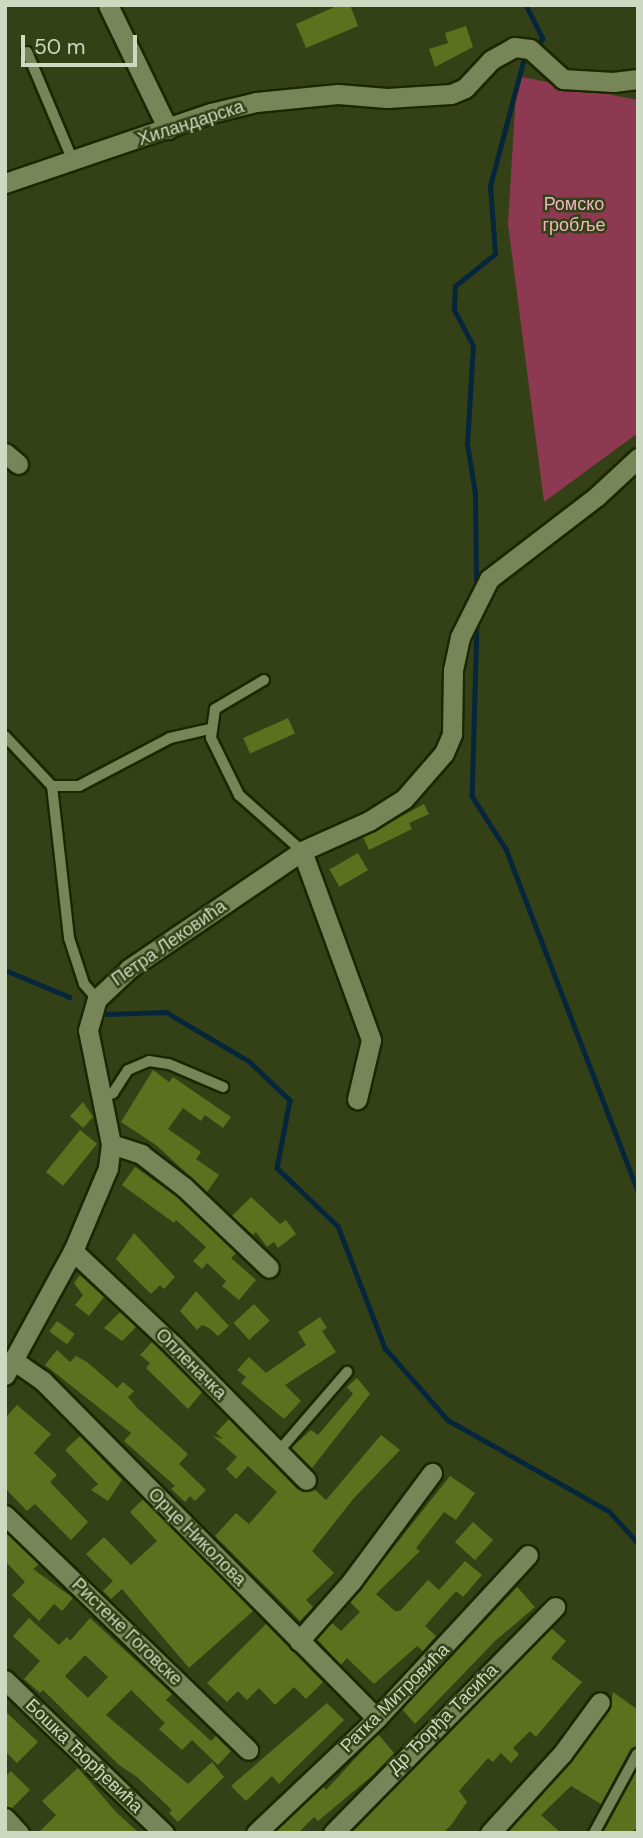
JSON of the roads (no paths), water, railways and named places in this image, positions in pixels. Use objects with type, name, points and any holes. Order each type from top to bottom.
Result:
[{"type":"street","points":[[108,5],[168,129]]},
{"type":"street","name":"Хиландарска","points":[[5,183],[211,113],[290,96],[427,98],[466,88],[491,60],[514,47],[530,49],[563,79],[613,82],[638,79]]},
{"type":"street","name":"Петра Лековића","points":[[8,1364],[73,1251],[105,1182],[111,1144],[88,1030],[97,999],[130,968],[302,851],[390,809],[421,781],[444,753],[452,734],[453,670],[475,601],[501,568],[597,496],[638,458]]},
{"type":"street","points":[[302,851],[371,1040],[357,1099]]},
{"type":"street","points":[[111,1144],[131,1148],[184,1187],[269,1268]]},
{"type":"street","name":"Опленачка","points":[[73,1251],[306,1480]]},
{"type":"street","name":"Орце Николова","points":[[8,1364],[43,1380],[377,1718]]},
{"type":"street","points":[[299,1641],[352,1582],[432,1473]]},
{"type":"street","name":"Ристене Гоговске","points":[[5,1515],[248,1750]]},
{"type":"street","name":"Ратка Митровића","points":[[256,1833],[377,1718],[528,1555]]},
{"type":"street","name":"Др Ђорђа Тасића","points":[[333,1833],[555,1607]]},
{"type":"street","name":"Бошка Ђорђевића","points":[[5,1680],[164,1833]]},
{"type":"street","points":[[490,1833],[562,1754],[600,1702]]},
{"type":"street","points":[[5,1818],[19,1833]]},
{"type":"lane","points":[[27,52],[74,161]]},
{"type":"lane","points":[[264,680],[215,709],[210,729],[222,768],[239,795],[302,851]]},
{"type":"lane","points":[[52,786],[79,786],[170,738],[210,729]]},
{"type":"lane","points":[[5,736],[52,786],[69,938],[84,985],[97,999]]},
{"type":"lane","points":[[102,1099],[113,1093],[128,1070],[149,1061],[169,1064],[223,1087]]},
{"type":"lane","points":[[278,1452],[347,1372]]},
{"type":"lane","points":[[594,1833],[637,1754]]},
{"type":"waterway","points":[[526,5],[543,38],[539,46]]},
{"type":"waterway","points":[[476,580],[475,494],[467,444],[473,346],[454,310],[455,286],[495,254],[490,186],[523,62]]},
{"type":"waterway","points":[[477,622],[472,796],[506,849],[638,1191]]},
{"type":"waterway","points":[[5,970],[70,997]]},
{"type":"waterway","points":[[107,1014],[166,1012],[249,1061],[290,1100],[277,1168],[338,1226],[385,1348],[448,1420],[609,1511],[638,1543]]},
{"type":"park label","name":"Ромско гробље","points":[[574,215]]}]
